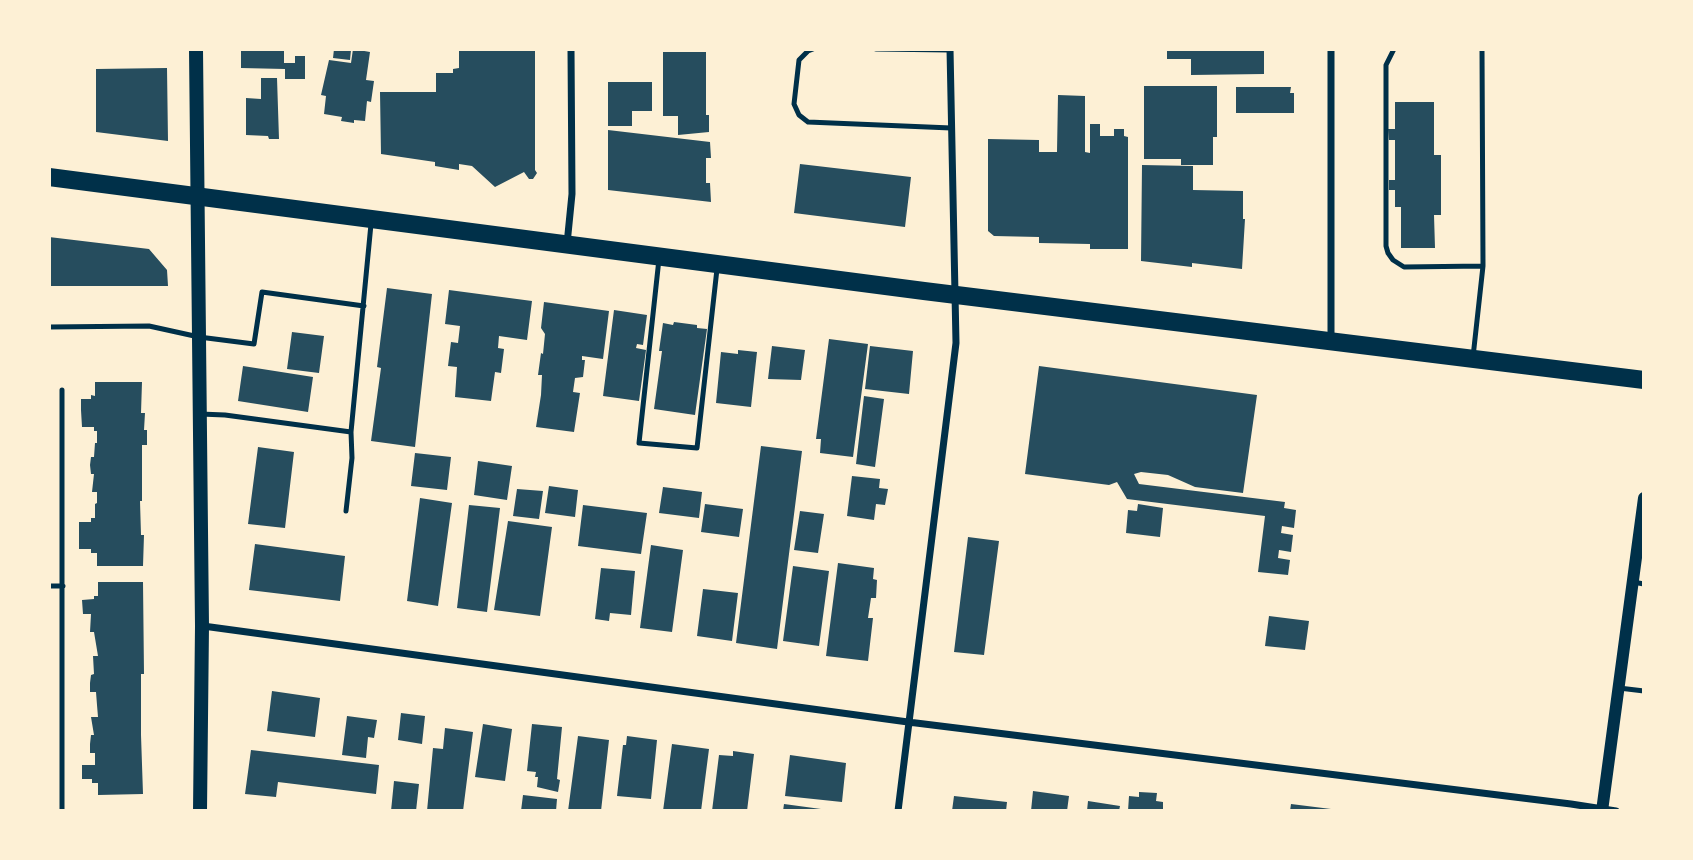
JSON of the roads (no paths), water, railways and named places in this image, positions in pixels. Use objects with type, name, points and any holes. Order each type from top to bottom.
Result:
[{"type":"main road","points":[[196,49],[202,626],[200,811]]},
{"type":"main road","points":[[49,177],[1644,380]]},
{"type":"street","points":[[567,244],[572,194],[571,49]]},
{"type":"street","points":[[1331,49],[1331,341]]},
{"type":"street","points":[[898,811],[956,343],[950,50]]},
{"type":"street","points":[[202,626],[908,722],[1607,810],[1619,688],[1638,583],[1644,498]]},
{"type":"lane","points":[[813,49],[799,60],[794,104],[799,115],[808,122],[951,128]]},
{"type":"lane","points":[[876,49],[950,50]]},
{"type":"lane","points":[[1473,360],[1483,266],[1482,49]]},
{"type":"lane","points":[[1392,50],[1387,65],[1388,253],[1404,267],[1483,266]]},
{"type":"lane","points":[[346,511],[372,220]]},
{"type":"lane","points":[[660,256],[639,443],[697,448],[718,263]]},
{"type":"lane","points":[[49,327],[149,326],[199,337],[254,344],[262,292],[364,306]]},
{"type":"lane","points":[[62,390],[62,811]]},
{"type":"lane","points":[[200,414],[351,432]]},
{"type":"lane","points":[[49,586],[62,586]]},
{"type":"lane","points":[[1619,688],[1644,691]]}]
